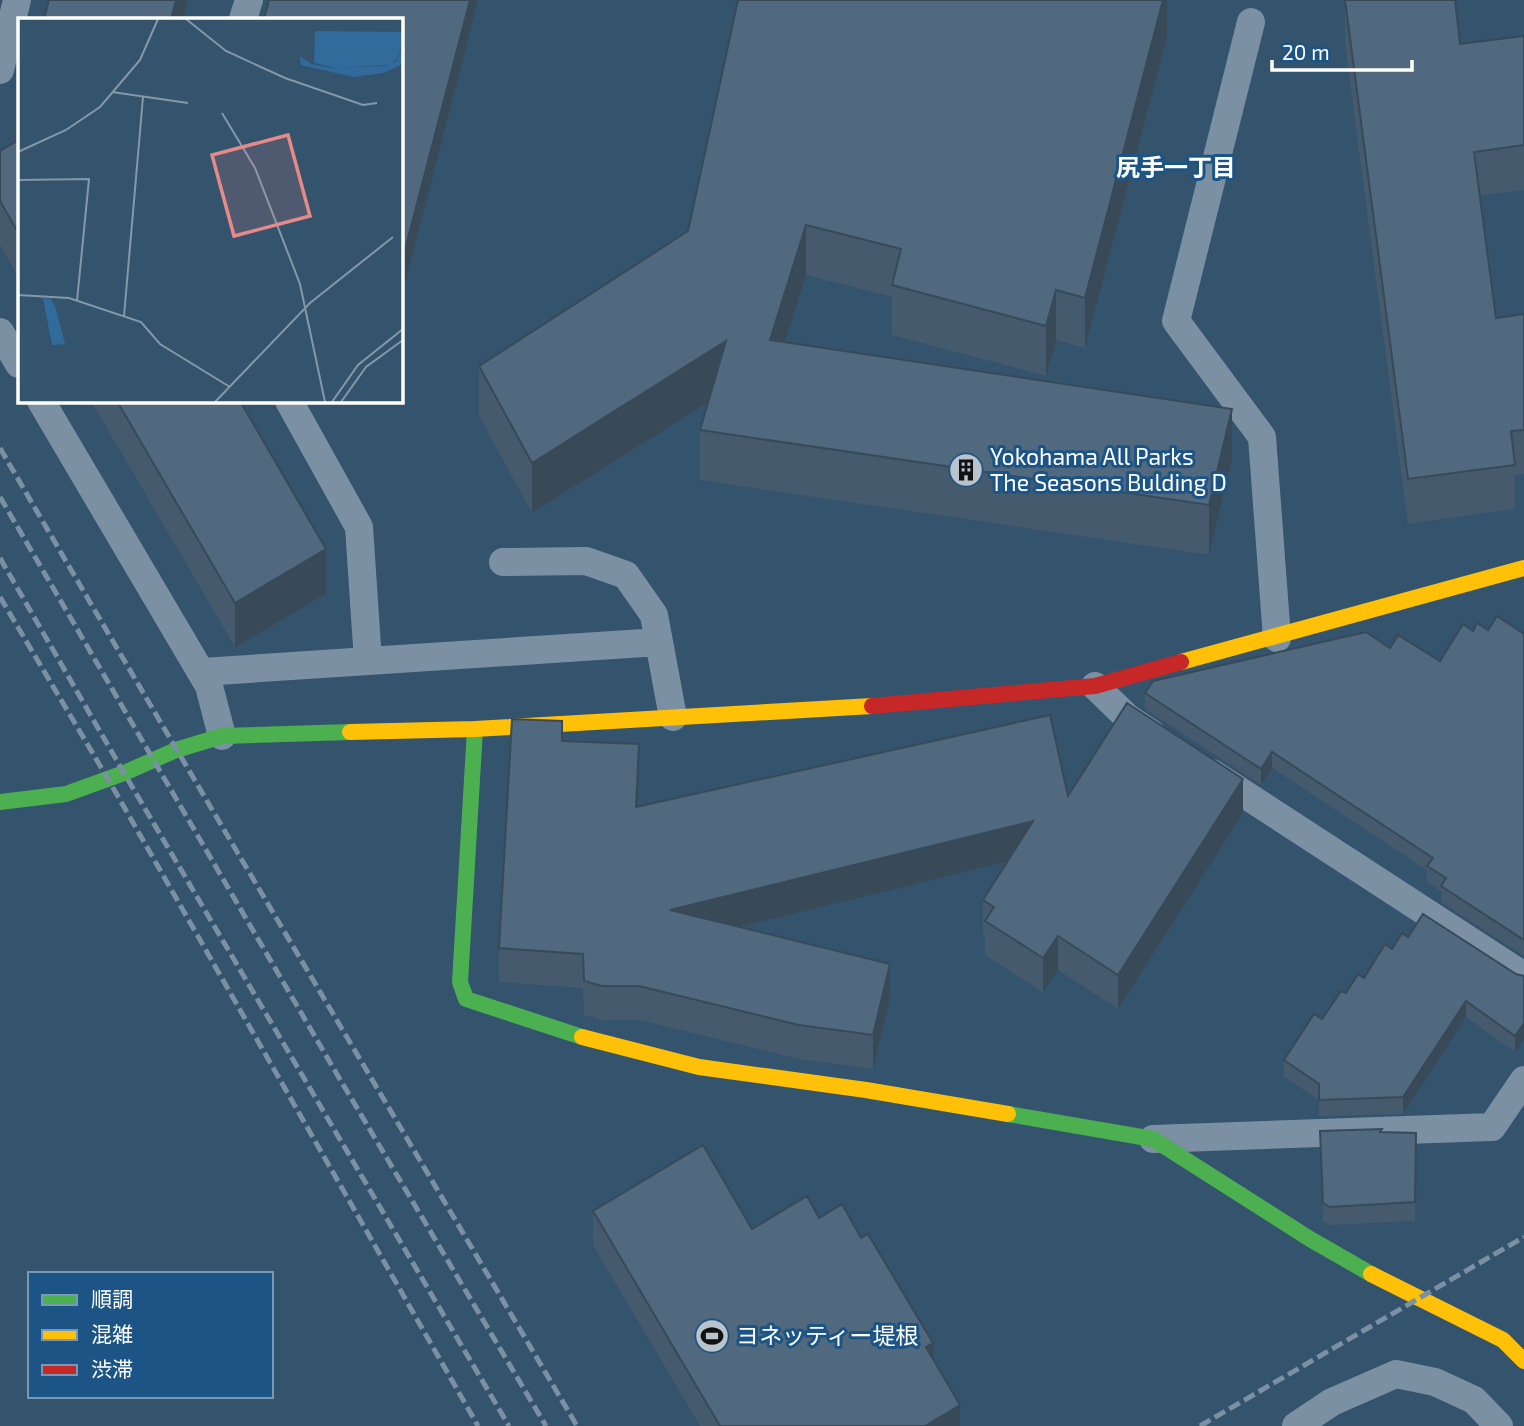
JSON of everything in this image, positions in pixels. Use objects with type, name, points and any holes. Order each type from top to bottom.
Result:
[{"type":"street","points":[[0,802],[66,793],[124,773],[188,745],[222,736],[475,729],[907,704],[1095,686],[1524,568]]},
{"type":"street","points":[[475,729],[460,982],[466,999],[559,1031],[699,1068],[866,1090],[1153,1139],[1310,1239],[1394,1287],[1503,1340],[1524,1361]]},
{"type":"lane","points":[[0,70],[17,0]]},
{"type":"lane","points":[[243,18],[249,0]]},
{"type":"lane","points":[[1251,22],[1176,321],[1262,437],[1277,638]]},
{"type":"lane","points":[[0,332],[18,362]]},
{"type":"lane","points":[[42,402],[202,673],[209,686],[222,736]]},
{"type":"lane","points":[[290,402],[359,527],[368,661]]},
{"type":"lane","points":[[503,562],[586,561],[626,575],[654,615],[673,717]]},
{"type":"lane","points":[[202,673],[659,642]]},
{"type":"lane","points":[[1095,686],[1128,718],[1524,976]]},
{"type":"lane","points":[[1153,1139],[1492,1127],[1524,1080]]},
{"type":"lane","points":[[1296,1426],[1332,1402],[1396,1374],[1435,1382],[1474,1400],[1499,1426]]},
{"type":"building","points":[[49,0],[176,0],[171,18],[44,18]]},
{"type":"building","points":[[269,0],[470,0],[402,261],[402,18],[264,18]]},
{"type":"building","points":[[738,0],[1163,0],[1085,298],[1056,290],[1046,326],[892,285],[901,249],[806,225],[770,340],[1232,409],[1209,505],[700,430],[726,341],[532,463],[479,366],[688,231]]},
{"type":"building","points":[[1345,0],[1455,0],[1460,44],[1524,36],[1524,145],[1474,152],[1496,318],[1524,314],[1524,430],[1511,431],[1515,465],[1408,479]]},
{"type":"building","points":[[18,141],[18,232],[0,201],[0,151]]},
{"type":"building","points":[[118,402],[241,402],[326,549],[235,603]]},
{"type":"building","points":[[1497,616],[1524,634],[1524,940],[1441,886],[1446,878],[1427,866],[1433,858],[1272,752],[1261,769],[1145,693],[1153,681],[1366,632],[1390,648],[1398,635],[1440,661],[1463,624],[1473,631],[1477,623],[1488,630]]},
{"type":"building","points":[[1127,703],[1243,779],[1118,975],[1058,936],[1043,958],[985,921],[994,907],[983,900],[1033,821],[670,910],[890,964],[873,1035],[799,1025],[639,986],[602,986],[584,981],[583,954],[499,948],[512,719],[562,721],[562,741],[639,744],[636,807],[1050,715],[1068,796]]},
{"type":"building","points":[[1423,914],[1516,974],[1524,976],[1524,1023],[1515,1036],[1466,1001],[1403,1097],[1319,1100],[1319,1084],[1284,1060],[1314,1014],[1322,1019],[1341,991],[1346,993],[1358,974],[1364,978],[1385,944],[1392,949],[1402,933],[1408,937]]},
{"type":"building","points":[[1382,1129],[1380,1132],[1416,1133],[1415,1202],[1330,1207],[1323,1203],[1320,1131]]},
{"type":"building","name":"ヨネッティー堤根","points":[[703,1145],[752,1229],[807,1196],[819,1218],[842,1204],[861,1238],[868,1234],[933,1343],[926,1347],[960,1405],[925,1426],[720,1426],[593,1211]]},
{"type":"railway","points":[[0,448],[577,1426]]},
{"type":"railway","points":[[0,497],[546,1426]]},
{"type":"railway","points":[[0,558],[509,1426]]},
{"type":"railway","points":[[0,597],[108,779],[478,1426]]},
{"type":"railway","points":[[1200,1426],[1524,1237]]},
{"type":"traffic: fast","points":[[475,729],[460,982],[466,999],[582,1037]]},
{"type":"traffic: fast","points":[[0,802],[66,794],[176,750],[222,736],[350,732]]},
{"type":"traffic: fast","points":[[1008,1114],[1153,1139],[1310,1239],[1371,1274]]},
{"type":"traffic: slow","points":[[1181,662],[1524,568]]},
{"type":"traffic: slow","points":[[350,732],[475,729],[872,706]]},
{"type":"traffic: slow","points":[[582,1037],[699,1067],[866,1090],[1008,1114]]},
{"type":"traffic: slow","points":[[1371,1274],[1503,1340],[1524,1361]]},
{"type":"traffic: jam","points":[[872,706],[1095,686],[1181,662]]},
{"type":"place","name":"Yokohama All Parks The Seasons Bulding D","points":[[966,470]]},
{"type":"place","name":"ヨネッティー堤根","points":[[712,1336]]},
{"type":"district","name":"尻手一丁目","points":[[1176,168]]}]
